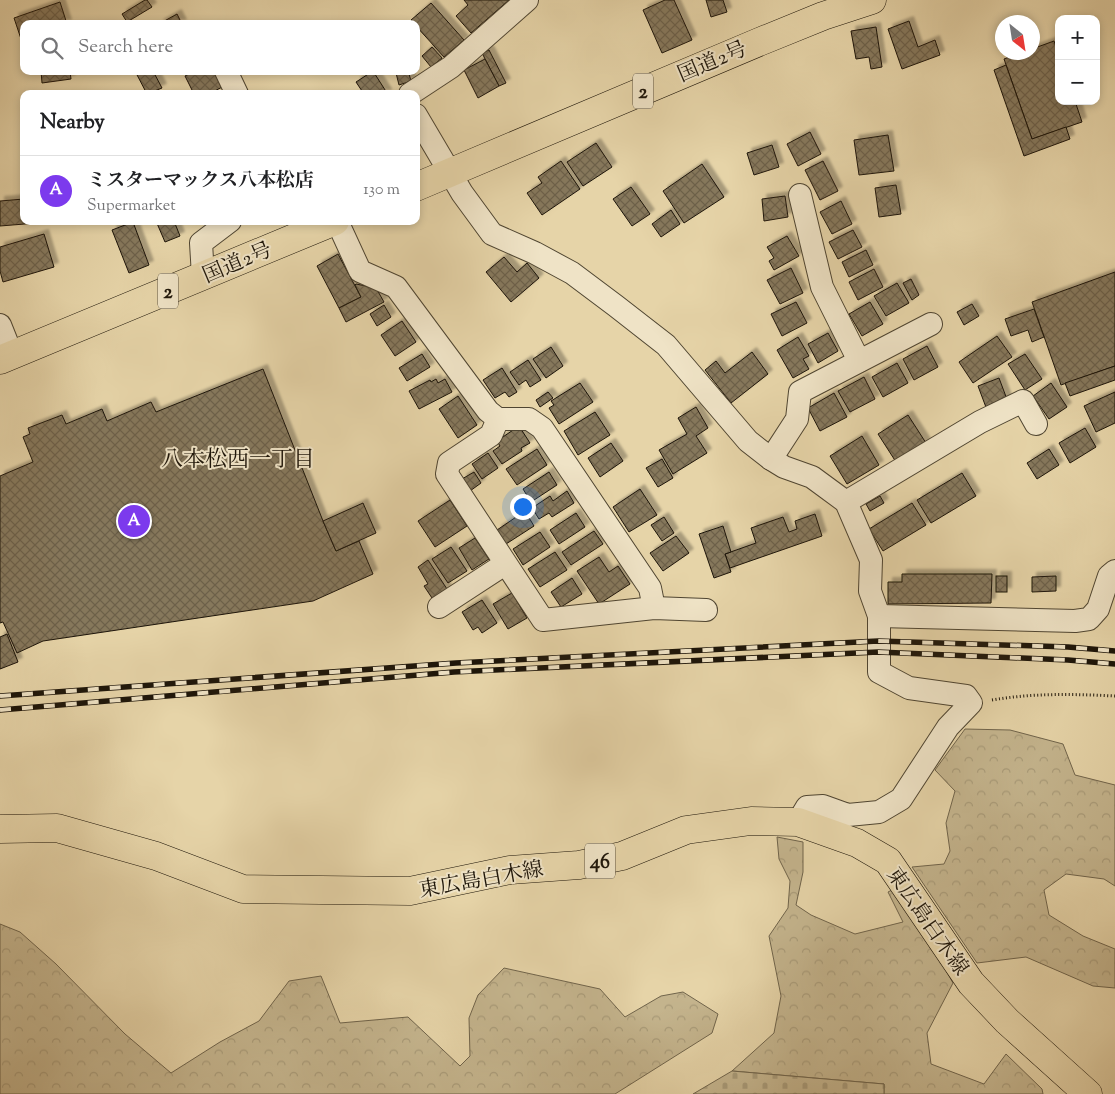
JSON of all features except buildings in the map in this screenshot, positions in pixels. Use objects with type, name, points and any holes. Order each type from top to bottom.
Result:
[{"type":"main road","name":"国道2号","points":[[420,185],[822,16],[872,0]]},
{"type":"main road","name":"国道2号","points":[[6,358],[326,225]]},
{"type":"main road","name":"東広島白木線","points":[[0,829],[57,828],[156,856],[243,889],[410,891],[510,870],[579,865],[622,856],[686,830],[751,821],[798,822],[857,843],[888,861],[971,983],[1007,1021],[1088,1094]]},
{"type":"street","points":[[416,90],[451,67],[527,0]]},
{"type":"street","points":[[228,75],[235,90]]},
{"type":"street","points":[[420,122],[449,173],[492,234],[535,252],[572,273],[666,345],[748,441],[784,467],[812,477],[846,502],[871,560],[870,591],[879,616],[879,672],[909,688],[966,696],[971,703],[948,727],[901,799],[879,812],[848,815],[823,806],[807,807],[798,822]]},
{"type":"street","points":[[800,195],[822,286],[859,361]]},
{"type":"street","points":[[204,276],[201,243],[225,225]]},
{"type":"street","points":[[338,225],[360,270],[396,287],[488,411],[498,419],[529,419],[542,428],[650,588],[654,608]]},
{"type":"street","points":[[771,459],[797,419],[800,392],[931,324]]},
{"type":"street","points":[[0,325],[6,358]]},
{"type":"street","points":[[846,502],[980,422],[1023,401],[1036,424]]},
{"type":"street","points":[[498,419],[491,435],[449,463],[447,474],[543,620],[654,608],[706,610]]},
{"type":"street","points":[[439,607],[506,564]]},
{"type":"street","points":[[879,616],[1075,621],[1089,619],[1098,609],[1109,576],[1115,571]]},
{"type":"path","points":[[971,703],[1016,696],[1073,694],[1115,696]]},
{"type":"green space","points":[[965,729],[1010,730],[1063,744],[1075,775],[1115,785],[1115,886],[1104,879],[1066,874],[1044,890],[1049,915],[1083,936],[1115,949],[1115,988],[1093,986],[1026,957],[977,963],[912,867],[944,864],[950,851],[946,823],[955,791],[935,770]]},
{"type":"green space","points":[[777,837],[803,842],[803,872],[796,905],[811,915],[855,934],[903,922],[888,892],[892,890],[916,917],[953,983],[927,1033],[931,1064],[984,1084],[1006,1054],[1042,1089],[1043,1094],[884,1094],[884,1084],[732,1071],[774,1033],[781,996],[769,936],[788,908],[790,881],[779,859]]},
{"type":"green space","points":[[0,924],[20,932],[56,964],[125,1034],[171,1073],[220,1042],[259,1021],[289,981],[321,976],[340,1023],[408,1017],[460,1066],[470,1056],[469,1018],[478,995],[504,968],[600,989],[625,1017],[661,996],[683,992],[718,1014],[712,1033],[615,1094],[0,1094]]},
{"type":"green space","points":[[732,1071],[884,1084],[884,1094],[693,1094]]},
{"type":"railway","points":[[0,696],[456,663],[878,641],[1068,647],[1115,651]]},
{"type":"railway","points":[[0,710],[454,672],[878,652],[1068,660],[1115,664]]},
{"type":"place","name":"ミスターマックス八本松店","points":[[134,521]]},
{"type":"district","name":"八本松西一丁目","points":[[238,458]]}]
